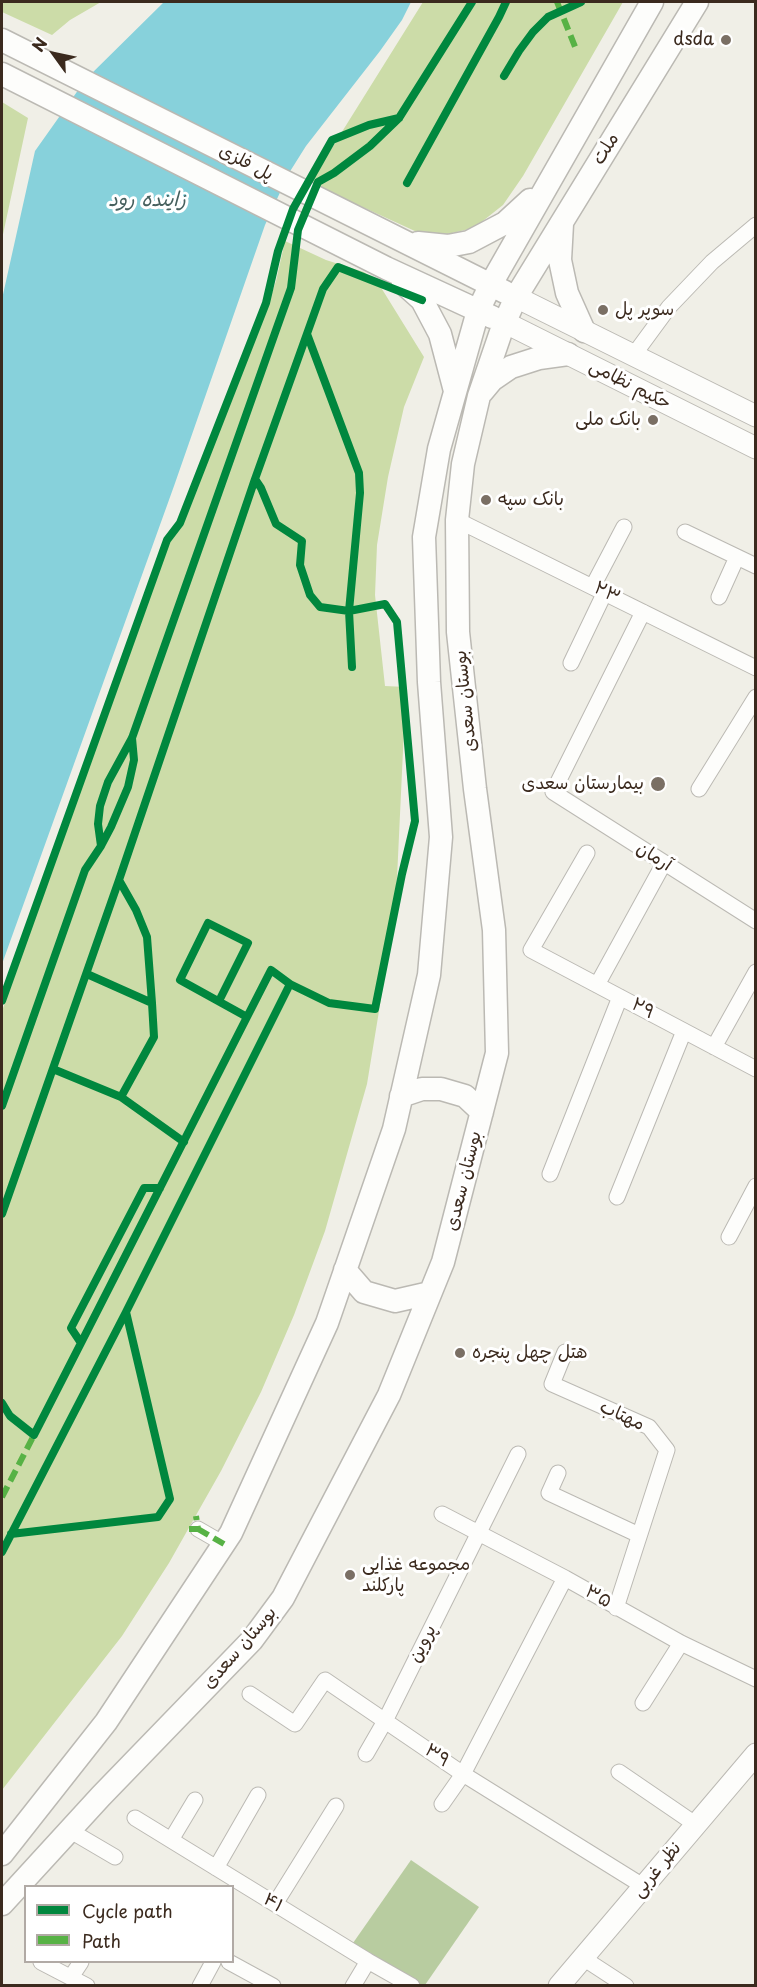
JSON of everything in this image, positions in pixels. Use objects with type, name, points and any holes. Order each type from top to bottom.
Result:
[{"type":"main road","name":"ملت","points":[[478,311],[491,284],[652,2]]},
{"type":"main road","name":"ملت","points":[[504,322],[516,297],[563,219],[697,2]]},
{"type":"main road","name":"پل فلزی","points":[[2,40],[516,297]]},
{"type":"main road","name":"پل فلزی","points":[[2,74],[386,268],[504,322]]},
{"type":"main road","points":[[403,242],[448,246],[469,242],[505,223],[547,185]]},
{"type":"main road","points":[[563,219],[560,260],[567,292],[584,331]]},
{"type":"main road","points":[[386,268],[422,300],[440,334],[455,391]]},
{"type":"main road","name":"حکیم نظامی","points":[[516,297],[756,416]]},
{"type":"main road","name":"بوستان سعدی","points":[[2,1854],[106,1722],[231,1533],[327,1323],[394,1129],[429,975],[441,837],[429,682],[424,537],[439,448],[478,311]]},
{"type":"main road","name":"حکیم نظامی","points":[[504,322],[756,448]]},
{"type":"main road","name":"بوستان سعدی","points":[[2,1904],[69,1830],[252,1640],[283,1598],[389,1395],[443,1262],[497,1053],[494,930],[475,789],[458,632],[457,520],[463,464],[479,396],[504,322]]},
{"type":"main road","points":[[479,396],[492,380],[511,367],[539,358],[568,354]]},
{"type":"main road","points":[[401,1096],[422,1089],[441,1089],[465,1096],[482,1112]]},
{"type":"main road","points":[[345,1270],[364,1293],[395,1301],[430,1293]]},
{"type":"main road","name":"نظر غربی","points":[[559,1986],[756,1754]]},
{"type":"street","points":[[633,356],[669,307],[712,262],[756,225]]},
{"type":"street","name":"۲۳","points":[[457,520],[756,668]]},
{"type":"street","points":[[571,663],[624,528]]},
{"type":"street","points":[[685,532],[756,566]]},
{"type":"street","points":[[719,597],[737,557]]},
{"type":"street","name":"آرمان","points":[[642,612],[554,792],[756,921]]},
{"type":"street","points":[[699,789],[756,697]]},
{"type":"street","name":"۲۹","points":[[587,853],[531,950],[714,1047],[753,1063]]},
{"type":"street","points":[[597,985],[664,863]]},
{"type":"street","points":[[714,1047],[756,972]]},
{"type":"street","points":[[550,1174],[620,997]]},
{"type":"street","points":[[617,1197],[684,1031]]},
{"type":"street","points":[[729,1237],[756,1186]]},
{"type":"street","name":"مهتاب","points":[[565,1352],[552,1384],[649,1427],[666,1450],[616,1608]]},
{"type":"street","name":"پروین","points":[[366,1754],[480,1533],[518,1454]]},
{"type":"street","points":[[558,1473],[549,1493],[639,1535]]},
{"type":"street","name":"۳۵","points":[[442,1514],[565,1578],[616,1608],[756,1679]]},
{"type":"street","points":[[194,1524],[224,1544]]},
{"type":"street","points":[[442,1804],[463,1774],[565,1578]]},
{"type":"street","points":[[643,1703],[681,1642]]},
{"type":"street","name":"۳۹","points":[[250,1694],[295,1724],[325,1680],[463,1774],[643,1886]]},
{"type":"street","points":[[619,1772],[696,1824]]},
{"type":"street","points":[[216,1868],[258,1795]]},
{"type":"street","points":[[171,1840],[195,1800]]},
{"type":"street","points":[[275,1904],[336,1806]]},
{"type":"street","name":"۴۱","points":[[135,1818],[412,1986]]},
{"type":"street","points":[[69,1830],[115,1857]]},
{"type":"street","points":[[583,1958],[626,1986]]},
{"type":"street","points":[[353,1986],[368,1961]]},
{"type":"street","points":[[43,1963],[87,1986]]},
{"type":"street","points":[[71,1977],[80,1963]]},
{"type":"street","points":[[200,1986],[212,1963]]},
{"type":"street","points":[[231,1963],[273,1986]]},
{"type":"green space","points":[[2,2],[101,2],[70,20],[52,35],[2,12]]},
{"type":"green space","points":[[423,2],[623,2],[523,176],[503,205],[474,228],[443,235],[417,232],[310,183]]},
{"type":"green space","points":[[2,102],[28,118],[2,239]]},
{"type":"green space","points":[[285,241],[326,260],[364,272],[377,281],[424,357],[404,407],[388,477],[377,545],[375,595],[385,686],[406,687],[397,878],[391,938],[367,1084],[325,1231],[294,1315],[261,1392],[221,1471],[169,1563],[122,1636],[2,1790],[2,1011],[168,542],[183,523],[261,323],[276,281]]},
{"type":"green space","points":[[411,1860],[479,1907],[425,1985],[413,1985],[353,1943]]},
{"type":"water","name":"زاینده رود","points":[[164,2],[411,2],[402,20],[380,51],[306,146],[289,173],[265,225],[2,964],[2,299],[35,151],[86,79]]},
{"type":"marked path","points":[[557,2],[576,49]]},
{"type":"marked path","points":[[2,1497],[34,1435]]},
{"type":"marked path","points":[[189,1529],[198,1529],[196,1516]]},
{"type":"marked path","points":[[198,1529],[224,1544]]},
{"type":"cycle path","points":[[132,738],[134,760],[128,787],[101,846],[98,824],[100,806],[108,782],[132,738],[291,288],[298,230],[318,182],[370,146],[399,118],[472,2]]},
{"type":"cycle path","points":[[407,183],[506,2]]},
{"type":"cycle path","points":[[504,76],[533,32],[548,17],[581,2]]},
{"type":"cycle path","points":[[2,1001],[167,540],[180,523],[266,303],[278,251],[293,209],[332,140],[369,125],[399,118]]},
{"type":"cycle path","points":[[255,479],[323,289],[338,267],[422,300]]},
{"type":"cycle path","points":[[11,1534],[158,1517],[170,1499],[126,1312],[290,984],[329,1003],[375,1009],[415,821],[397,622],[385,604],[349,611],[360,493],[359,473],[307,334]]},
{"type":"cycle path","points":[[119,880],[255,479],[276,524],[302,541],[300,565],[310,595],[320,607],[349,611],[352,667]]},
{"type":"cycle path","points":[[2,1106],[85,870],[101,846]]},
{"type":"cycle path","points":[[2,1214],[119,880],[136,910],[147,937],[152,1003],[87,974]]},
{"type":"cycle path","points":[[81,1343],[247,1017],[180,980],[208,923],[248,943],[219,1001]]},
{"type":"cycle path","points":[[247,1017],[271,970],[290,984]]},
{"type":"cycle path","points":[[53,1069],[121,1097],[154,1037],[152,1003]]},
{"type":"cycle path","points":[[121,1097],[184,1142]]},
{"type":"cycle path","points":[[2,1403],[10,1416],[34,1435],[81,1343],[71,1328],[144,1188],[160,1188]]},
{"type":"cycle path","points":[[2,1552],[126,1312]]},
{"type":"place","name":"dsda","points":[[726,40]]},
{"type":"place","name":"سوپر پل","points":[[603,310]]},
{"type":"place","name":"بانک ملی","points":[[653,420]]},
{"type":"place","name":"بانک سپه","points":[[486,500]]},
{"type":"place","name":"بیمارستان سعدی","points":[[658,784]]},
{"type":"place","name":"هتل چهل پنجره","points":[[460,1353]]},
{"type":"place","name":"مجموعه غذایی پارکلند","points":[[350,1575]]}]
